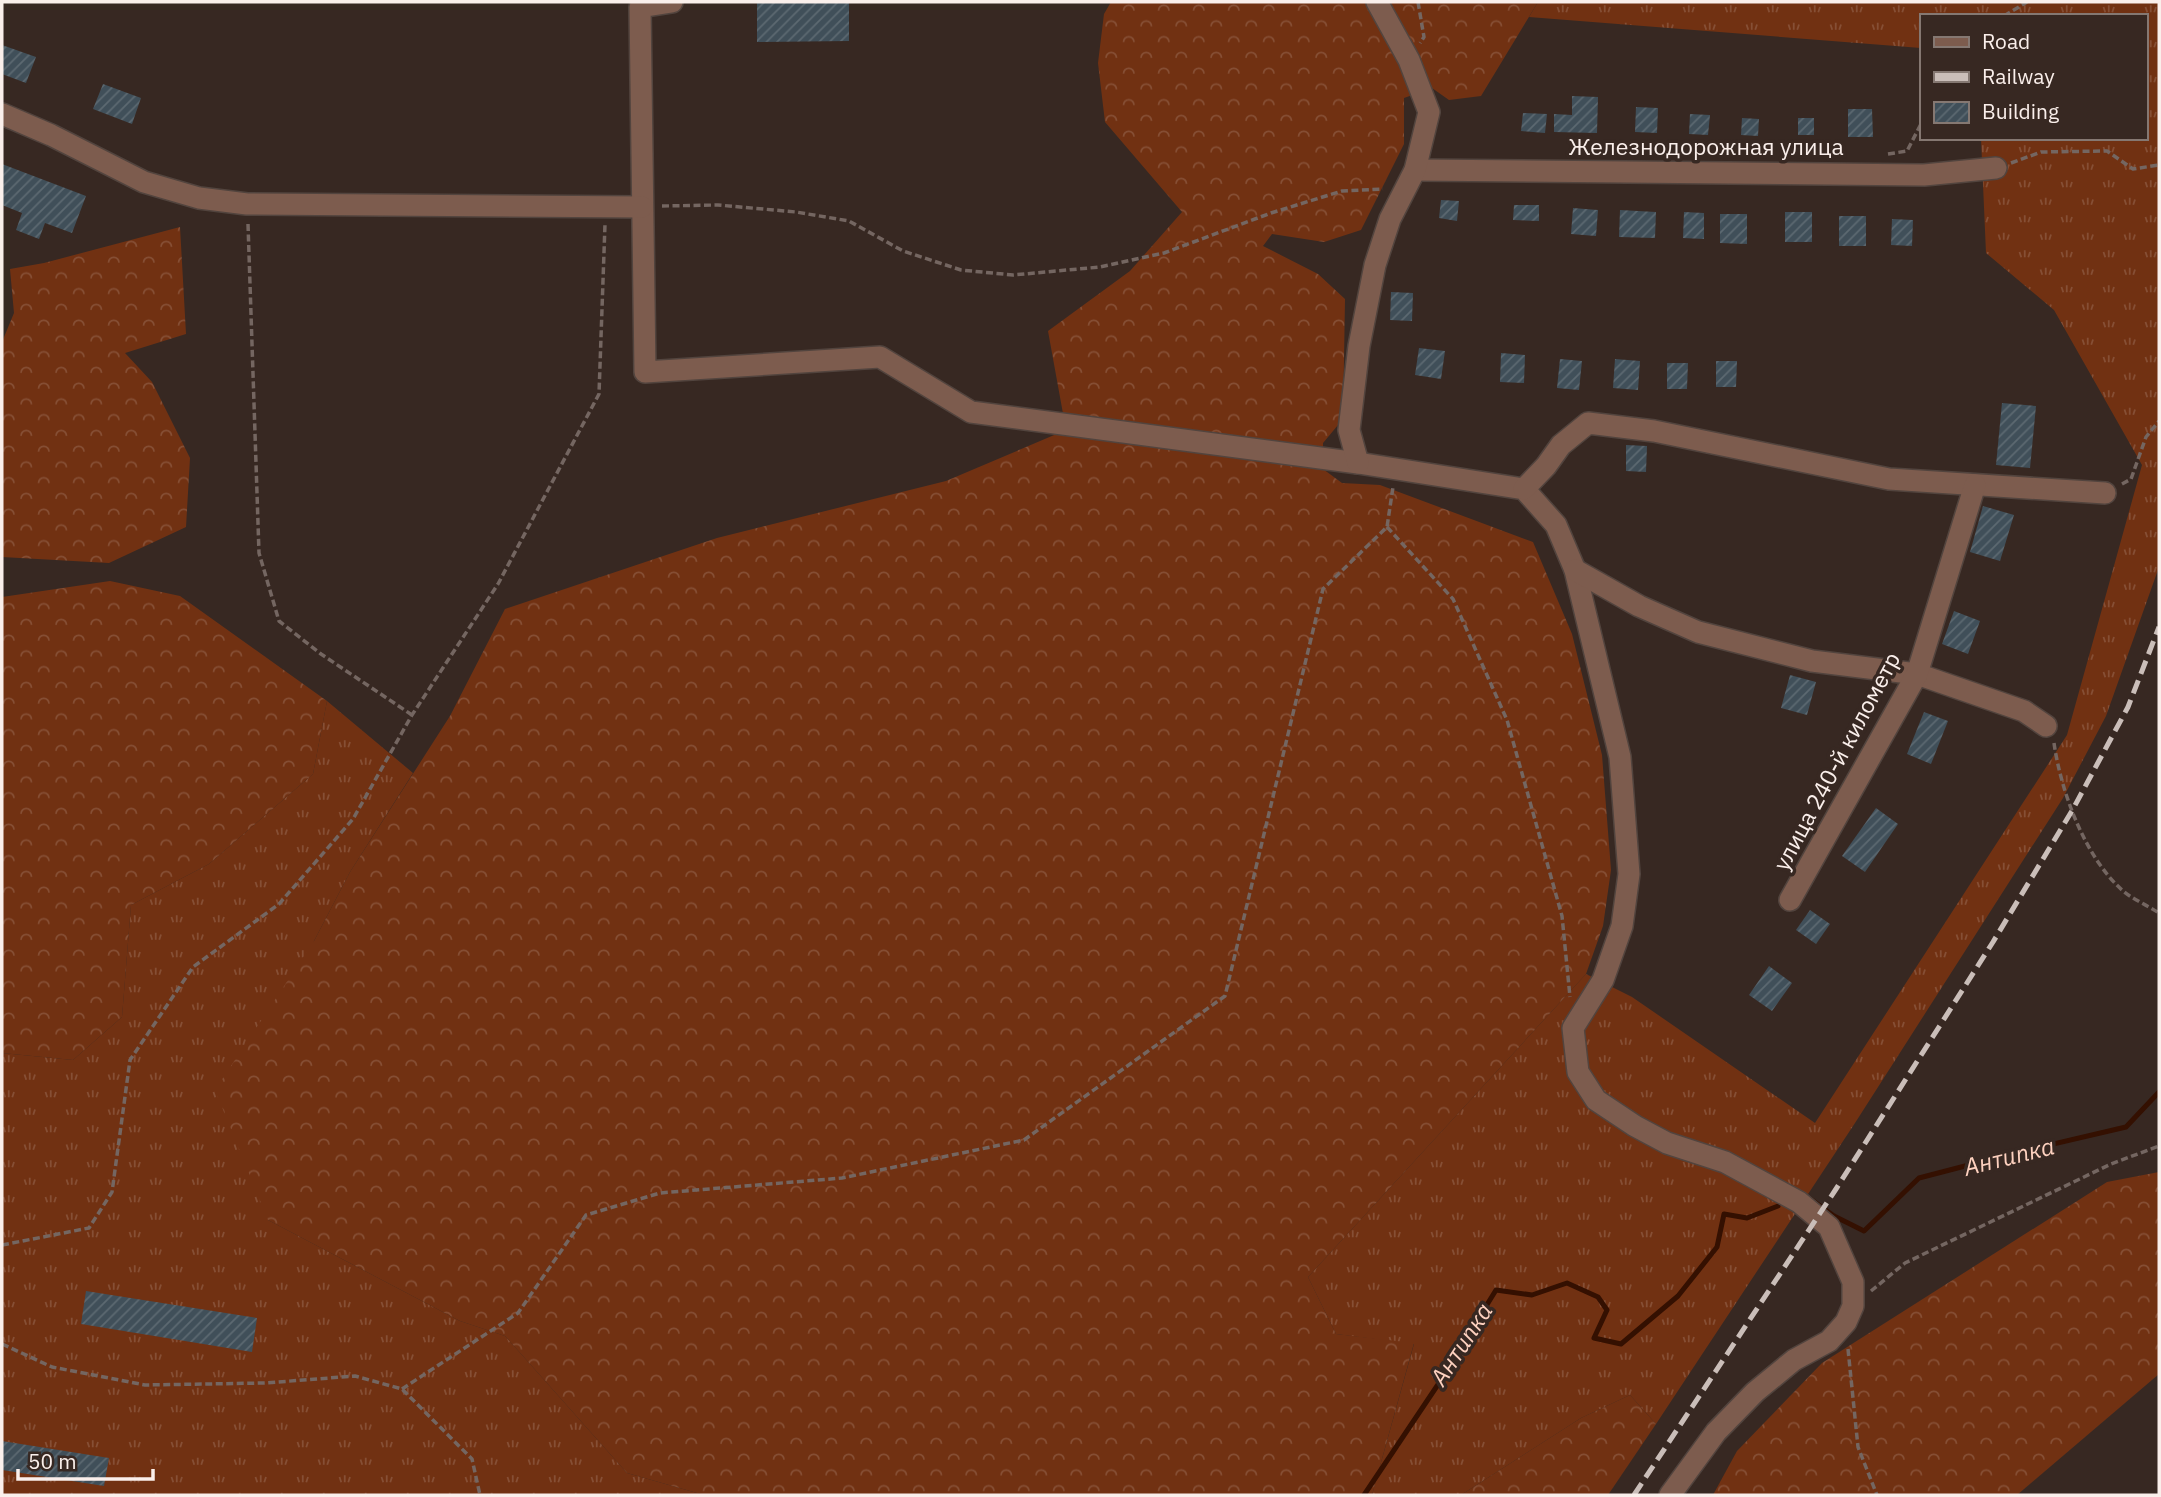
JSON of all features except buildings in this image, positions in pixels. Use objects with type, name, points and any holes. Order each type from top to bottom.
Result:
[{"type":"street","points":[[672,2],[640,6],[645,372],[880,356],[971,412],[1358,463],[1524,489],[1556,525],[1575,570],[1620,757],[1629,874],[1622,926],[1603,980],[1573,1028],[1578,1072],[1596,1100],[1635,1126],[1667,1143],[1725,1161],[1799,1202],[1829,1227],[1853,1282],[1849,1314],[1829,1341],[1794,1360],[1755,1392],[1716,1432],[1670,1495]]},
{"type":"street","points":[[1358,463],[1349,430],[1359,346],[1375,265],[1390,219],[1410,179],[1429,111],[1409,60],[1377,2]]},
{"type":"street","points":[[2,114],[51,135],[144,182],[199,198],[247,204],[642,207]]},
{"type":"street","name":"Железнодорожная улица","points":[[1410,179],[1924,175],[1996,168]]},
{"type":"street","points":[[1524,489],[1561,445],[1588,423],[1654,431],[1889,479],[2105,493]]},
{"type":"street","name":"улица 240-й километр","points":[[1790,900],[1917,674],[1975,485]]},
{"type":"street","points":[[1575,570],[1639,606],[1698,632],[1812,661],[1917,674],[2024,710],[2046,726]]},
{"type":"path","points":[[1409,60],[1424,37],[1418,2]]},
{"type":"path","points":[[2007,14],[2027,2]]},
{"type":"path","points":[[1881,155],[1907,151],[1920,126]]},
{"type":"path","points":[[1996,168],[2041,152],[2107,151],[2133,169],[2159,165]]},
{"type":"path","points":[[642,207],[718,205],[796,212],[849,221],[903,251],[961,270],[1013,275],[1100,267],[1164,253],[1271,213],[1342,191],[1410,179]]},
{"type":"path","points":[[247,204],[259,553],[279,621],[321,654],[412,715]]},
{"type":"path","points":[[2,1245],[89,1228],[112,1192],[130,1060],[193,967],[279,904],[353,819],[412,715],[498,584],[599,394],[606,207]]},
{"type":"path","points":[[2105,493],[2131,479],[2146,437],[2159,421]]},
{"type":"path","points":[[402,1389],[518,1313],[586,1215],[660,1193],[842,1178],[1024,1140],[1226,996],[1323,589],[1387,527],[1395,469]]},
{"type":"path","points":[[1387,527],[1453,599],[1507,720],[1562,916],[1573,1028]]},
{"type":"path","points":[[2046,726],[2054,740],[2057,766],[2097,864],[2123,892],[2159,913]]},
{"type":"path","points":[[1877,1495],[1858,1447],[1849,1314],[1905,1263],[2111,1164],[2159,1146]]},
{"type":"path","points":[[2,1344],[52,1367],[145,1385],[265,1383],[355,1376],[402,1389],[472,1459],[480,1495]]},
{"type":"green space","points":[[1111,2],[1538,2],[1481,96],[1449,100],[1432,88],[1404,98],[1404,144],[1361,230],[1324,242],[1272,234],[1263,246],[1318,274],[1345,299],[1343,419],[1323,443],[1323,469],[1342,483],[1380,485],[1533,542],[1572,634],[1602,755],[1611,870],[1603,926],[1586,974],[1308,1277],[1336,1334],[1414,1343],[1372,1495],[704,1495],[627,1473],[505,1336],[460,1321],[268,1220],[215,1090],[314,941],[350,872],[450,716],[505,609],[717,538],[946,481],[1066,430],[1048,331],[1130,271],[1182,212],[1105,122],[1098,63],[1104,14]]},
{"type":"green space","points":[[1538,2],[2159,2],[2159,567],[2106,716],[2063,798],[1855,1123],[1656,1424],[1630,1395],[1581,1418],[1461,1495],[1372,1495],[1414,1344],[1336,1334],[1308,1277],[1586,974],[1632,997],[1815,1123],[2067,735],[2142,465],[2054,310],[1986,253],[1981,140],[2147,140],[2147,14],[1920,14],[1920,48],[1529,17]]},
{"type":"green space","points":[[180,227],[186,334],[125,353],[152,382],[190,458],[186,527],[109,563],[2,557],[2,342],[14,313],[10,269],[44,263]]},
{"type":"green space","points":[[110,581],[180,596],[327,701],[313,774],[209,864],[131,905],[122,1017],[73,1060],[2,1053],[2,597]]},
{"type":"green space","points":[[327,701],[413,773],[350,872],[314,941],[268,1220],[460,1321],[505,1336],[627,1473],[704,1495],[2,1495],[2,1053],[73,1060],[122,1017],[131,905],[209,864],[313,774]]},
{"type":"green space","points":[[2159,1172],[2159,1374],[2017,1495],[1713,1495],[1737,1451],[1822,1363],[2107,1182]]},
{"type":"green space","points":[[1630,1395],[1656,1424],[1608,1495],[1461,1495],[1581,1418]]},
{"type":"waterway","name":"Антипка","points":[[1809,1198],[1834,1216],[1864,1231],[1919,1178],[2126,1127],[2159,1092]]},
{"type":"waterway","name":"Антипка","points":[[1364,1495],[1437,1386],[1496,1290],[1532,1295],[1567,1283],[1598,1297],[1607,1310],[1594,1338],[1621,1344],[1678,1296],[1717,1247],[1724,1214],[1747,1218],[1778,1206]]},
{"type":"railway","points":[[1634,1495],[1836,1189],[1993,942],[2073,809],[2128,707],[2159,627]]}]
